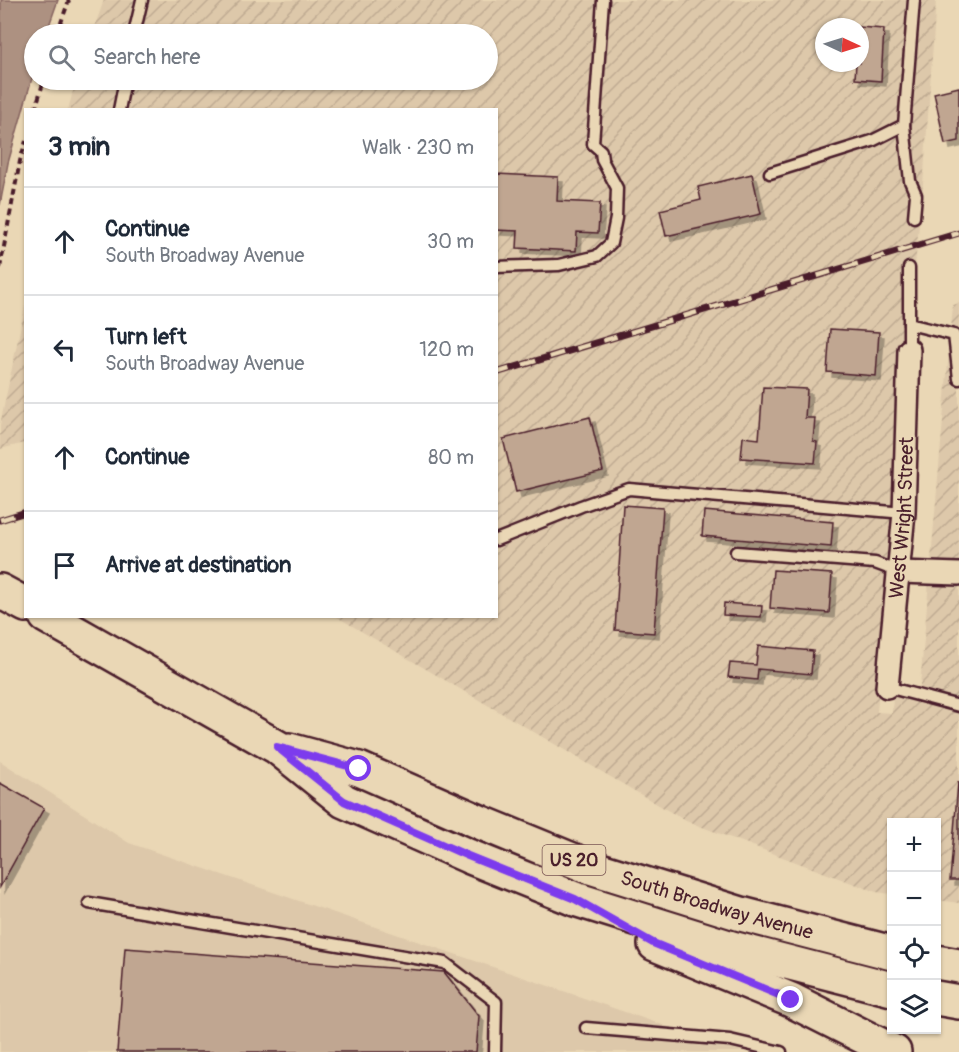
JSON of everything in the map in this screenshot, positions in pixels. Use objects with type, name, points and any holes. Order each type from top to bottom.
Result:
[{"type":"main road","points":[[0,591],[24,604]]},
{"type":"main road","name":"South Broadway Avenue","points":[[50,618],[277,747],[344,801],[468,856],[575,899],[732,948],[887,988]]},
{"type":"main road","name":"South Broadway Avenue","points":[[277,747],[359,769],[587,866],[741,914],[887,952]]},
{"type":"main road","points":[[575,899],[653,943],[791,1000],[894,1052]]},
{"type":"main road","points":[[941,953],[959,954]]},
{"type":"main road","points":[[941,963],[959,966]]},
{"type":"main road","points":[[941,999],[959,1002]]},
{"type":"street","name":"West Wright Street","points":[[887,687],[904,513],[909,350]]},
{"type":"street","points":[[899,572],[959,574]]},
{"type":"lane","points":[[136,24],[142,0]]},
{"type":"lane","points":[[498,267],[559,265],[597,255],[611,243],[616,218],[617,188],[602,160],[601,151],[593,144],[603,0]]},
{"type":"lane","points":[[914,0],[904,125],[910,181],[916,195],[914,217]]},
{"type":"lane","points":[[119,108],[123,90]]},
{"type":"lane","points":[[770,173],[872,141],[904,125]]},
{"type":"lane","points":[[909,268],[909,350]]},
{"type":"lane","points":[[909,324],[954,335],[959,379]]},
{"type":"lane","points":[[498,539],[629,489],[904,513]]},
{"type":"lane","points":[[736,552],[875,563],[899,572]]},
{"type":"lane","points":[[887,687],[959,706]]},
{"type":"lane","points":[[88,903],[445,963],[496,1002],[495,1052]]},
{"type":"lane","points":[[586,1028],[730,1040],[781,1052]]},
{"type":"path","points":[[61,24],[69,0]]},
{"type":"path","points":[[36,108],[41,90]]},
{"type":"path","points":[[0,268],[24,147]]},
{"type":"shaded area","points":[[1,0],[58,0],[50,24],[24,24],[24,90],[29,90],[8,163],[0,205]]},
{"type":"shaded area","points":[[104,0],[936,0],[924,173],[877,712],[892,713],[893,697],[919,697],[953,305],[959,303],[959,903],[941,901],[941,818],[887,818],[887,893],[876,892],[686,821],[339,618],[498,618],[498,108],[69,108],[73,90],[498,90],[498,24],[96,24]]},
{"type":"shaded area","points":[[24,311],[24,443],[0,449],[0,425]]},
{"type":"shaded area","points":[[0,761],[129,843],[742,1052],[0,1052]]},
{"type":"building","points":[[869,28],[884,29],[881,81],[855,79],[855,72],[869,72]]},
{"type":"building","points":[[959,87],[959,141],[945,144],[934,93]]},
{"type":"building","points":[[498,174],[558,177],[557,201],[600,203],[598,233],[577,232],[576,251],[517,248],[518,231],[498,230]]},
{"type":"building","points":[[752,174],[761,214],[666,236],[660,210],[701,200],[698,187]]},
{"type":"building","points":[[830,329],[879,332],[876,376],[827,372]]},
{"type":"building","points":[[763,387],[807,389],[805,418],[815,418],[813,441],[817,442],[815,463],[741,458],[743,437],[759,439]]},
{"type":"building","points":[[590,417],[603,471],[516,492],[503,439]]},
{"type":"building","points":[[623,505],[663,508],[654,633],[615,630]]},
{"type":"building","points":[[704,511],[833,522],[831,547],[702,536]]},
{"type":"building","points":[[773,570],[832,574],[829,613],[770,608]]},
{"type":"building","points":[[724,603],[762,606],[761,617],[723,615]]},
{"type":"building","points":[[758,646],[813,651],[811,674],[758,669],[757,680],[728,677],[730,663],[756,665]]},
{"type":"building","points":[[958,782],[959,880],[950,880]]},
{"type":"building","points":[[0,783],[44,808],[0,887]]},
{"type":"building","points":[[125,948],[444,972],[479,1016],[476,1052],[117,1052]]},
{"type":"railway","points":[[498,372],[959,233]]},
{"type":"railway","points":[[0,520],[24,513]]},
{"type":"route","points":[[359,769],[277,747],[344,801],[468,856],[575,899],[653,943],[791,1000]]}]
